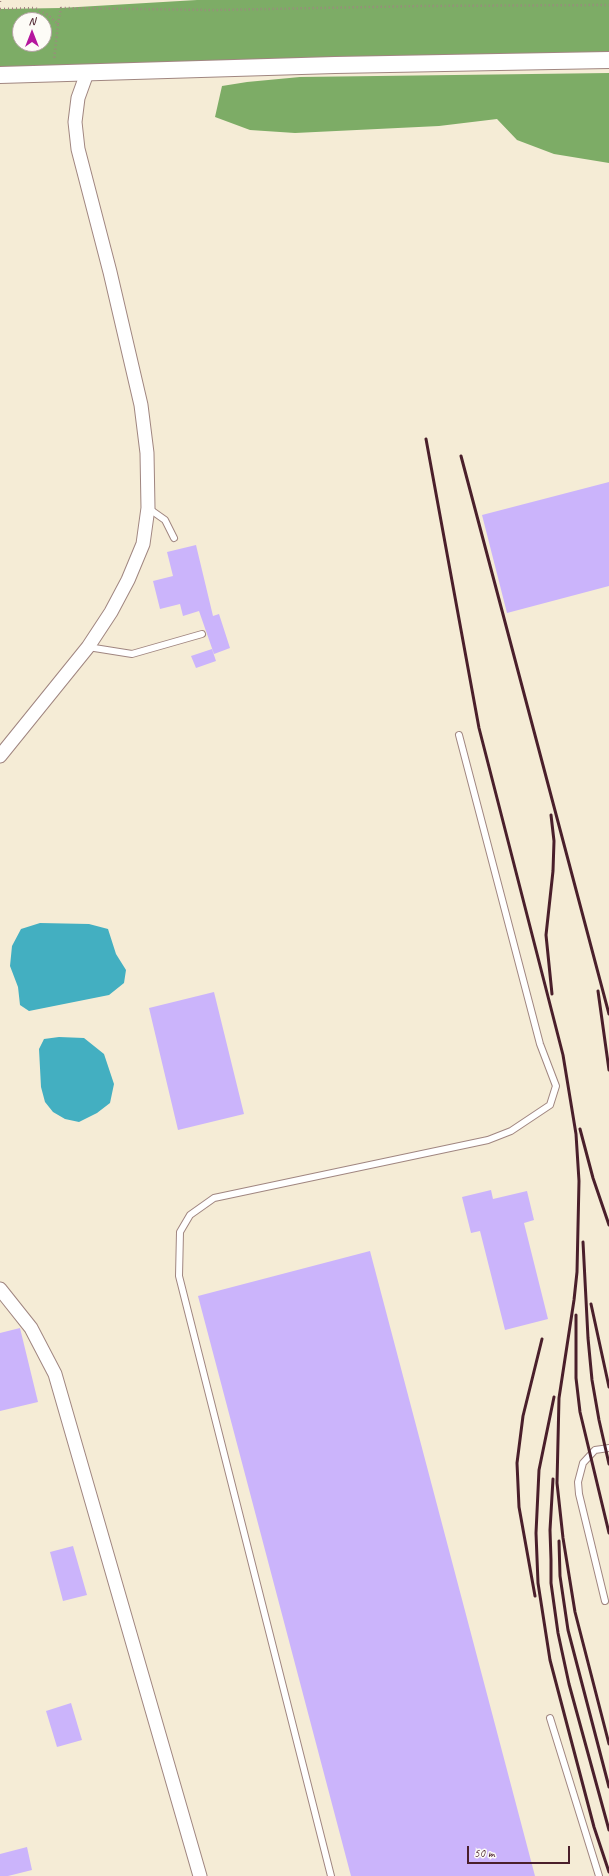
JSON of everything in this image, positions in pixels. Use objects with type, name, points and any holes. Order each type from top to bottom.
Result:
[{"type":"street","points":[[0,75],[335,65],[609,60]]},
{"type":"street","points":[[0,756],[88,647],[111,612],[128,580],[143,544],[148,508],[147,453],[141,406],[110,272],[78,149],[75,122],[78,98],[87,73]]},
{"type":"street","points":[[0,1289],[31,1328],[55,1374],[200,1876]]},
{"type":"lane","points":[[148,508],[165,520],[174,538]]},
{"type":"lane","points":[[88,647],[132,654],[202,634]]},
{"type":"lane","points":[[331,1876],[179,1276],[180,1232],[190,1215],[214,1198],[488,1140],[511,1131],[550,1105],[556,1086],[540,1044],[459,735]]},
{"type":"lane","points":[[605,1601],[579,1494],[578,1482],[583,1462],[595,1450],[609,1448]]},
{"type":"lane","points":[[550,1718],[599,1876]]},
{"type":"path","points":[[52,74],[61,8],[214,10],[423,6],[609,5]]},
{"type":"path","points":[[0,9],[35,8],[48,15],[58,24]]},
{"type":"green space","points":[[197,0],[609,0],[609,56],[0,74],[0,9],[61,8]]},
{"type":"green space","points":[[609,73],[609,163],[554,154],[517,140],[497,119],[439,126],[295,133],[250,130],[215,117],[222,86],[247,82],[300,77]]},
{"type":"water","points":[[40,923],[89,924],[108,929],[116,954],[126,970],[124,983],[109,995],[29,1011],[20,1005],[18,987],[10,966],[12,946],[21,929]]},
{"type":"water","points":[[59,1037],[84,1038],[104,1054],[114,1084],[110,1103],[97,1113],[79,1122],[65,1119],[53,1112],[45,1102],[41,1087],[39,1049],[44,1039]]},
{"type":"building","points":[[609,482],[609,586],[507,613],[482,515]]},
{"type":"building","points":[[196,545],[213,616],[219,614],[230,648],[214,654],[199,611],[183,616],[180,604],[160,609],[153,581],[173,576],[167,552]]},
{"type":"building","points":[[212,649],[216,661],[196,668],[191,656]]},
{"type":"building","points":[[214,992],[244,1114],[178,1130],[149,1008]]},
{"type":"building","points":[[491,1190],[493,1199],[527,1191],[534,1220],[524,1223],[548,1319],[505,1330],[480,1231],[471,1233],[462,1197]]},
{"type":"building","points":[[370,1251],[535,1876],[351,1876],[198,1296]]},
{"type":"building","points":[[20,1328],[38,1402],[0,1411],[0,1333]]},
{"type":"building","points":[[73,1546],[87,1595],[63,1601],[50,1552]]},
{"type":"building","points":[[71,1703],[82,1740],[57,1747],[46,1711]]},
{"type":"building","points":[[27,1847],[32,1870],[8,1876],[0,1876],[0,1854]]},
{"type":"railway","points":[[426,439],[479,728],[563,1055],[576,1134],[579,1181],[577,1272],[559,1398],[557,1483],[563,1538],[575,1612],[609,1744]]},
{"type":"railway","points":[[461,456],[609,1014]]},
{"type":"railway","points":[[551,815],[554,841],[553,871],[546,935],[552,994]]},
{"type":"railway","points":[[598,991],[609,1070]]},
{"type":"railway","points":[[580,1129],[593,1178],[609,1225]]},
{"type":"railway","points":[[583,1242],[588,1338],[592,1380],[609,1464]]},
{"type":"railway","points":[[591,1304],[609,1387]]},
{"type":"railway","points":[[576,1315],[576,1378],[580,1412],[609,1533]]},
{"type":"railway","points":[[535,1596],[519,1507],[517,1463],[523,1416],[542,1339]]},
{"type":"railway","points":[[554,1397],[539,1470],[536,1533],[538,1583],[550,1660],[594,1827],[609,1872]]},
{"type":"railway","points":[[553,1479],[550,1530],[551,1583],[558,1633],[569,1684],[609,1830]]},
{"type":"railway","points":[[559,1541],[560,1576],[568,1630],[609,1787]]}]
